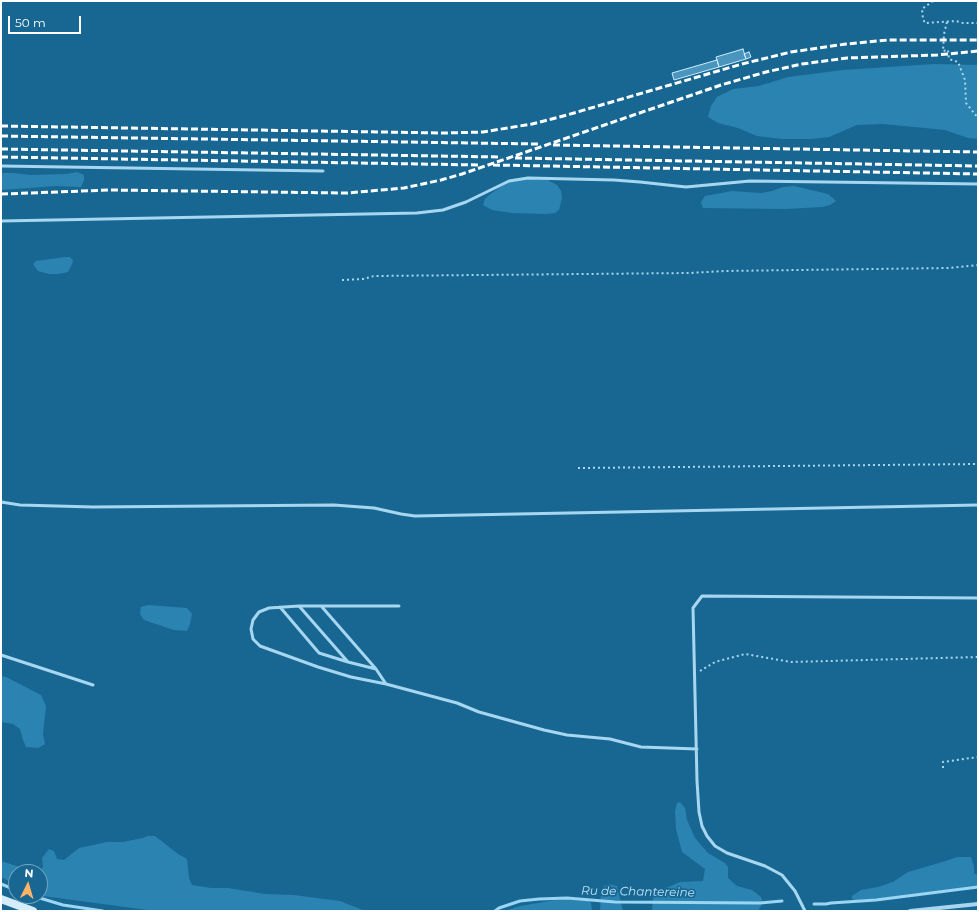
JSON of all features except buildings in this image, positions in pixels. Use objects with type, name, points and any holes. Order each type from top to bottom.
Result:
[{"type":"street","points":[[1,899],[33,911]]},
{"type":"street","points":[[910,911],[978,904]]},
{"type":"lane","points":[[1,166],[323,171]]},
{"type":"lane","points":[[1,220],[417,213],[444,210],[466,202],[509,181],[528,178],[627,181],[686,187],[750,181],[978,184]]},
{"type":"lane","points":[[1,502],[20,505],[93,507],[334,505],[374,508],[415,516],[978,505]]},
{"type":"lane","points":[[805,911],[795,891],[782,875],[765,866],[727,853],[715,846],[707,836],[702,826],[699,812],[697,781],[693,608],[702,596],[978,598]]},
{"type":"lane","points":[[399,606],[300,606],[268,608],[259,612],[252,620],[251,629],[253,639],[260,646],[318,667],[351,677],[386,684],[457,703],[479,712],[544,730],[566,735],[610,739],[641,748],[697,750]]},
{"type":"lane","points":[[300,606],[348,662]]},
{"type":"lane","points":[[321,606],[376,669],[386,684]]},
{"type":"lane","points":[[280,607],[319,653],[376,669]]},
{"type":"lane","points":[[1,655],[93,685]]},
{"type":"path","points":[[933,1],[922,9],[925,23],[956,21],[963,23],[978,22]]},
{"type":"path","points":[[948,22],[944,34],[943,51],[948,50],[949,59],[958,62],[964,80],[966,103],[978,118]]},
{"type":"path","points":[[342,280],[363,279],[374,276],[690,273],[724,271],[948,268],[978,265]]},
{"type":"path","points":[[578,468],[978,464]]},
{"type":"path","points":[[1,515],[1,521]]},
{"type":"path","points":[[694,678],[703,669],[714,662],[745,654],[791,662],[978,657]]},
{"type":"path","points":[[943,768],[943,762],[978,757]]},
{"type":"shaded area","points":[[934,64],[978,65],[978,139],[968,138],[945,130],[883,124],[857,125],[829,137],[811,139],[782,139],[757,136],[738,128],[718,123],[708,117],[711,106],[717,97],[733,89],[759,86],[788,77],[843,70]]},
{"type":"shaded area","points":[[77,172],[84,175],[84,180],[81,187],[56,186],[1,190],[1,173],[31,175],[67,174]]},
{"type":"shaded area","points":[[518,179],[546,179],[557,185],[561,191],[562,198],[559,210],[555,213],[546,214],[512,213],[492,210],[483,205],[488,196],[507,182]]},
{"type":"shaded area","points":[[794,186],[828,194],[836,201],[830,205],[822,207],[786,209],[703,208],[701,202],[705,196],[732,191],[761,193],[783,187]]},
{"type":"shaded area","points":[[70,257],[73,260],[68,272],[49,274],[38,271],[33,264],[36,261]]},
{"type":"shaded area","points":[[148,605],[187,608],[192,614],[187,631],[174,630],[144,620],[140,614],[141,607]]},
{"type":"shaded area","points":[[1,676],[6,677],[41,695],[46,706],[43,734],[45,744],[38,748],[26,747],[20,729],[13,724],[1,722]]},
{"type":"shaded area","points":[[680,802],[685,808],[687,820],[695,838],[708,853],[725,863],[728,867],[728,878],[737,886],[752,890],[761,897],[761,906],[758,911],[652,911],[653,897],[664,889],[680,882],[703,881],[705,869],[682,852],[676,829],[675,811],[677,803]]},
{"type":"shaded area","points":[[147,836],[155,836],[187,859],[189,878],[192,885],[340,901],[365,911],[155,911],[48,897],[48,864],[43,864],[42,858],[49,849],[54,851],[57,859],[64,860],[79,848],[107,842],[123,842]]},
{"type":"shaded area","points":[[957,857],[971,857],[974,866],[974,873],[977,875],[978,874],[978,887],[876,900],[858,901],[852,899],[852,896],[861,890],[878,887],[893,882],[908,872]]},
{"type":"shaded area","points":[[1,861],[10,864],[8,864],[8,881],[1,877]]},
{"type":"shaded area","points":[[609,884],[617,886],[623,911],[600,911],[601,893],[603,887]]},
{"type":"shaded area","points":[[567,898],[589,900],[592,910],[505,911],[520,906]]},
{"type":"waterway","name":"Ru de Chantereine","points":[[1,884],[8,887]]},
{"type":"waterway","name":"Ru de Chantereine","points":[[814,904],[876,900],[978,887]]},
{"type":"waterway","name":"Ru de Chantereine","points":[[495,911],[499,908],[520,901],[567,898],[615,902],[760,903],[782,901]]},
{"type":"waterway","name":"Ru de Chantereine","points":[[48,900],[63,905],[103,911]]},
{"type":"railway","points":[[1,126],[444,133],[483,132],[532,124],[567,115],[742,64],[791,52],[888,40],[978,40]]},
{"type":"railway","points":[[1,194],[111,190],[347,193],[404,188],[462,174],[721,85],[766,72],[802,64],[847,58],[937,55],[978,51]]},
{"type":"railway","points":[[1,136],[539,144]]},
{"type":"railway","points":[[553,145],[978,152]]},
{"type":"railway","points":[[1,149],[501,157]]},
{"type":"railway","points":[[1,157],[479,165]]},
{"type":"railway","points":[[515,158],[978,166]]},
{"type":"railway","points":[[493,165],[978,174]]}]
